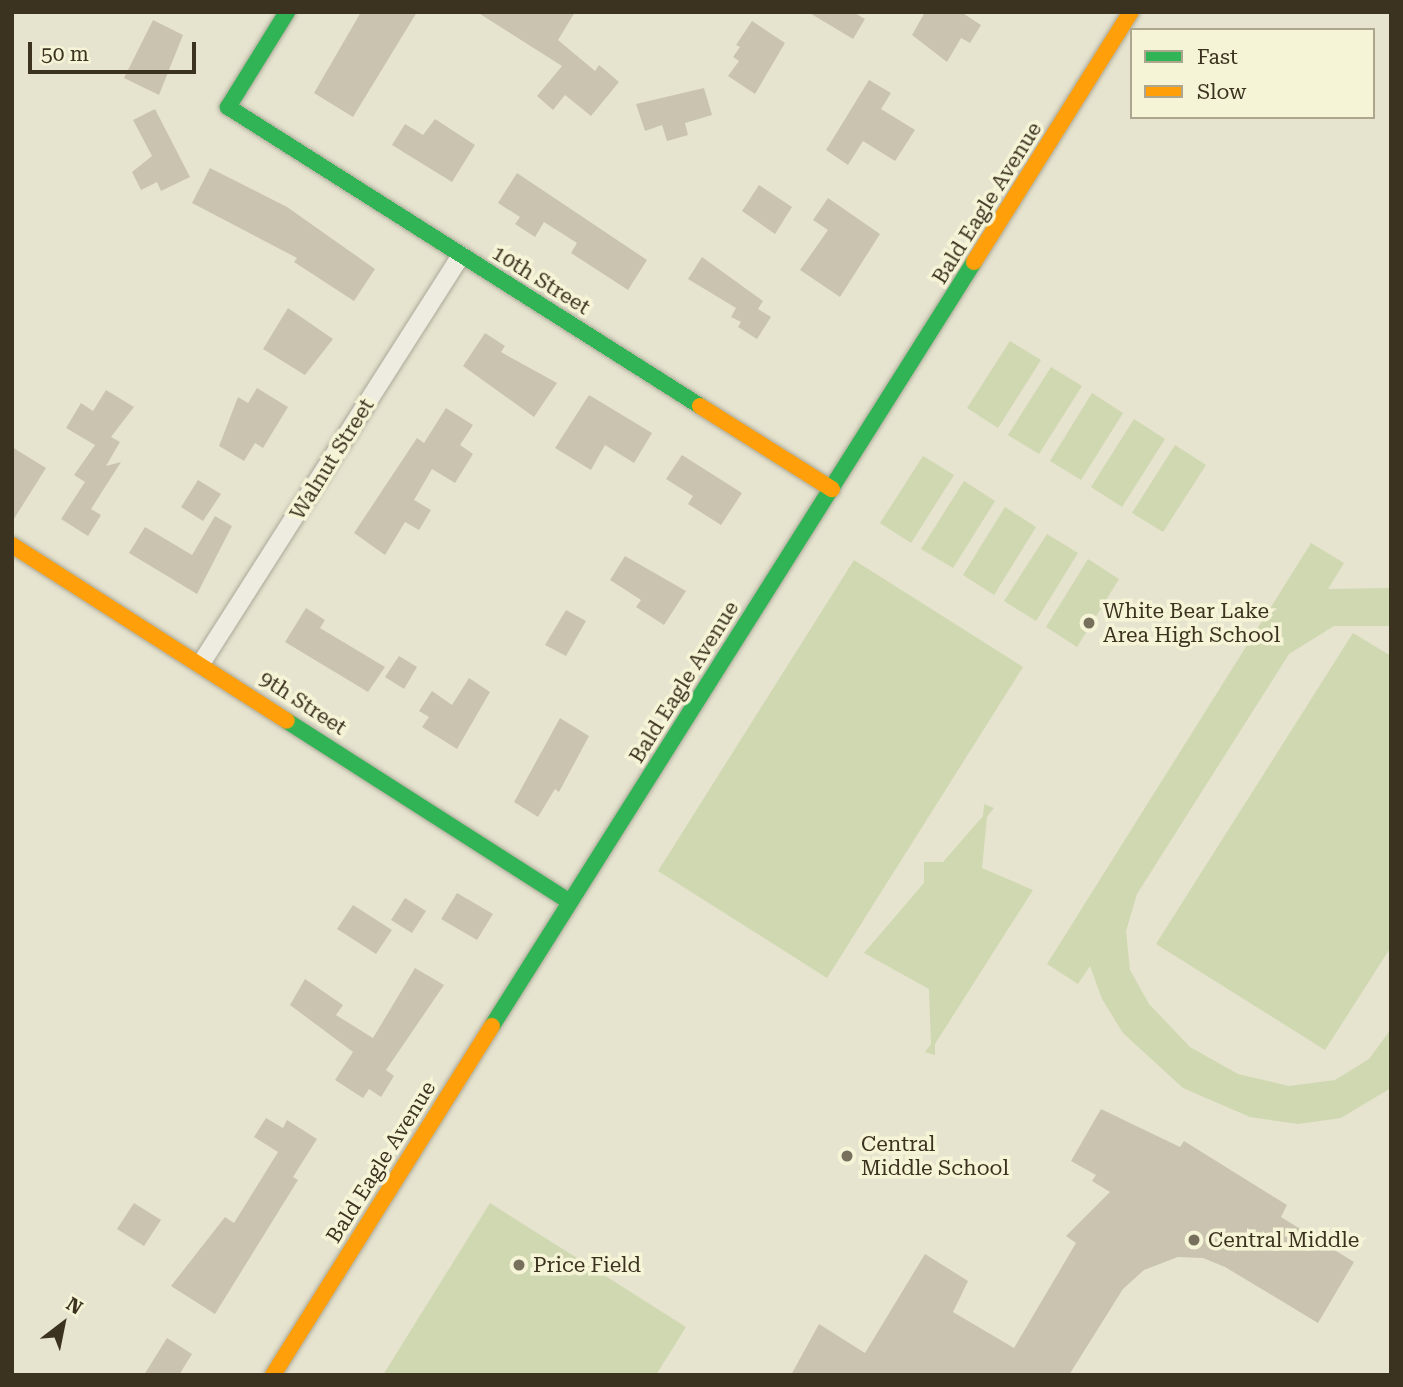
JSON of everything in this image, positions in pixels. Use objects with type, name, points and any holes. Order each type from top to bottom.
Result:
[{"type":"street","name":"10th Street","points":[[287,12],[228,107],[832,489]]},
{"type":"street","name":"Bald Eagle Avenue","points":[[273,1375],[568,901],[832,489],[1131,12]]},
{"type":"street","name":"Walnut Street","points":[[202,662],[461,255]]},
{"type":"street","name":"9th Street","points":[[12,545],[202,662],[568,901]]},
{"type":"green space","points":[[1010,341],[1041,360],[998,428],[967,408]]},
{"type":"green space","points":[[1051,367],[1082,386],[1039,454],[1008,435]]},
{"type":"green space","points":[[1092,393],[1123,413],[1081,480],[1050,461]]},
{"type":"green space","points":[[1134,419],[1165,439],[1122,507],[1091,487]]},
{"type":"green space","points":[[1175,445],[1206,465],[1163,532],[1132,513]]},
{"type":"green space","points":[[923,456],[954,475],[911,543],[880,523]]},
{"type":"green space","points":[[964,481],[995,501],[953,568],[921,549]]},
{"type":"green space","points":[[1005,507],[1036,527],[994,595],[963,575]]},
{"type":"green space","points":[[1047,534],[1078,553],[1036,621],[1004,601]]},
{"type":"green space","points":[[1311,543],[1344,563],[1328,589],[1391,588],[1391,626],[1334,626],[1289,654],[1137,894],[1126,931],[1130,970],[1149,1004],[1190,1047],[1238,1074],[1289,1086],[1335,1080],[1369,1059],[1391,1029],[1391,1088],[1341,1118],[1298,1124],[1250,1117],[1183,1088],[1123,1033],[1102,999],[1090,966],[1078,984],[1047,964]]},
{"type":"green space","points":[[1088,559],[1119,579],[1077,647],[1046,627]]},
{"type":"green space","points":[[854,560],[1023,667],[827,978],[658,871]]},
{"type":"green space","points":[[1353,633],[1391,656],[1391,947],[1325,1050],[1156,944]]},
{"type":"green space","points":[[984,804],[994,808],[987,817],[982,868],[1033,890],[935,1044],[935,1055],[925,1052],[931,1044],[929,989],[864,953],[924,883],[924,862],[943,862],[983,816]]},
{"type":"green space","name":"Price Field","points":[[490,1203],[686,1327],[656,1375],[383,1375]]},
{"type":"building","points":[[361,12],[417,12],[353,117],[314,93]]},
{"type":"building","points":[[477,12],[575,12],[558,40],[595,71],[599,65],[619,82],[591,116],[565,95],[553,110],[537,96],[562,66]]},
{"type":"building","points":[[808,12],[853,12],[865,19],[853,39]]},
{"type":"building","points":[[925,12],[961,12],[981,25],[970,43],[961,38],[947,62],[912,35]]},
{"type":"building","points":[[153,20],[183,35],[159,95],[124,78]]},
{"type":"building","points":[[752,21],[785,43],[755,94],[728,76],[739,61],[733,57],[740,47],[736,45]]},
{"type":"building","points":[[869,80],[891,93],[881,109],[915,130],[895,161],[863,141],[848,165],[826,150]]},
{"type":"building","points":[[704,88],[712,115],[685,123],[688,135],[667,141],[662,125],[645,131],[636,104]]},
{"type":"building","points":[[155,109],[190,177],[161,191],[157,182],[141,190],[132,172],[152,156],[133,120]]},
{"type":"building","points":[[435,119],[475,145],[452,182],[392,145],[405,124],[423,135]]},
{"type":"building","points":[[210,168],[287,207],[375,269],[354,301],[294,262],[297,258],[192,203]]},
{"type":"building","points":[[517,173],[647,260],[628,290],[571,253],[577,243],[544,222],[535,237],[515,224],[520,217],[498,203]]},
{"type":"building","points":[[759,185],[792,207],[775,234],[742,211]]},
{"type":"building","points":[[828,198],[880,234],[840,297],[800,270],[828,230],[813,220]]},
{"type":"building","points":[[702,257],[763,301],[758,309],[771,317],[757,339],[738,327],[741,322],[731,317],[736,308],[688,279]]},
{"type":"building","points":[[288,308],[333,339],[305,375],[263,349]]},
{"type":"building","points":[[485,333],[505,346],[501,352],[557,383],[534,417],[463,366]]},
{"type":"building","points":[[257,388],[288,407],[263,448],[255,443],[244,461],[219,446],[238,397],[248,403]]},
{"type":"building","points":[[106,390],[134,407],[111,437],[120,442],[106,466],[121,462],[91,509],[101,515],[88,536],[61,519],[85,482],[74,475],[95,445],[66,428],[81,403],[93,411]]},
{"type":"building","points":[[589,395],[652,433],[634,463],[605,445],[591,470],[555,448]]},
{"type":"building","points":[[446,408],[473,425],[460,445],[473,454],[455,483],[432,469],[414,500],[431,510],[419,530],[405,522],[385,555],[354,533],[417,438],[424,443]]},
{"type":"building","points":[[12,447],[46,468],[12,522]]},
{"type":"building","points":[[682,455],[742,493],[721,525],[688,504],[693,496],[666,479]]},
{"type":"building","points":[[198,480],[221,494],[203,521],[181,507]]},
{"type":"building","points":[[215,516],[232,526],[197,594],[129,553],[145,527],[192,555]]},
{"type":"building","points":[[625,556],[686,591],[664,625],[636,607],[641,600],[610,580]]},
{"type":"building","points":[[306,608],[325,620],[320,628],[385,667],[368,692],[285,642]]},
{"type":"building","points":[[566,610],[586,621],[566,656],[545,645]]},
{"type":"building","points":[[399,656],[417,667],[404,689],[385,677]]},
{"type":"building","points":[[469,678],[490,692],[457,749],[422,727],[429,717],[419,711],[432,691],[452,705]]},
{"type":"building","points":[[560,718],[589,736],[559,792],[555,789],[538,817],[514,802]]},
{"type":"building","points":[[457,893],[493,914],[477,940],[441,919]]},
{"type":"building","points":[[405,898],[426,911],[412,933],[391,920]]},
{"type":"building","points":[[353,905],[392,930],[376,954],[337,929]]},
{"type":"building","points":[[415,968],[444,985],[386,1070],[394,1076],[381,1097],[369,1089],[363,1098],[335,1080],[353,1052],[290,1005],[305,979],[343,1005],[336,1015],[373,1038]]},
{"type":"building","name":"Central Middle","points":[[1101,1109],[1180,1147],[1184,1141],[1287,1205],[1281,1217],[1354,1262],[1318,1323],[1225,1267],[1203,1258],[1178,1257],[1144,1270],[1123,1289],[1069,1375],[791,1375],[819,1324],[865,1353],[925,1254],[968,1281],[953,1312],[1014,1348],[1076,1243],[1066,1236],[1110,1192],[1092,1181],[1096,1175],[1071,1161]]},
{"type":"building","points":[[266,1118],[283,1128],[287,1120],[317,1139],[293,1177],[298,1180],[215,1314],[171,1286],[225,1217],[234,1223],[278,1152],[254,1137]]},
{"type":"building","points":[[134,1203],[161,1220],[144,1246],[117,1229]]},
{"type":"building","points":[[167,1338],[192,1354],[179,1375],[144,1375]]},
{"type":"traffic: fast","points":[[287,12],[228,107],[700,406]]},
{"type":"traffic: fast","points":[[492,1026],[974,262]]},
{"type":"traffic: fast","points":[[287,721],[568,901]]},
{"type":"traffic: slow","points":[[974,262],[1131,12]]},
{"type":"traffic: slow","points":[[700,406],[832,489]]},
{"type":"traffic: slow","points":[[12,545],[287,721]]},
{"type":"traffic: slow","points":[[273,1375],[492,1026]]},
{"type":"place","name":"White Bear Lake Area High School","points":[[1089,623]]},
{"type":"place","name":"Central Middle School","points":[[847,1156]]},
{"type":"place","name":"Central Middle","points":[[1194,1240]]},
{"type":"place","name":"Price Field","points":[[519,1265]]}]
